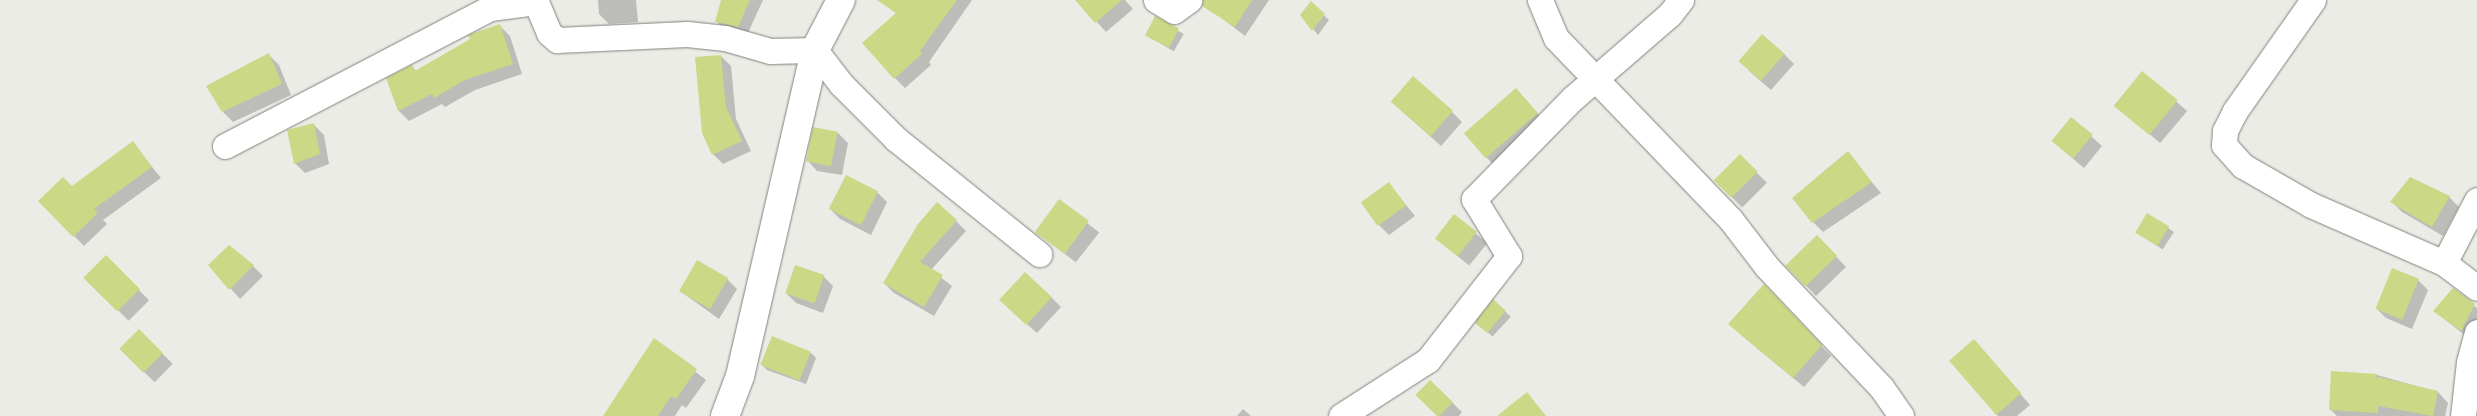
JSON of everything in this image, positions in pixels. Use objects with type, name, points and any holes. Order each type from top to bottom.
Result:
[{"type":"street","points":[[725,416],[740,376],[815,50],[841,0]]},
{"type":"street","points":[[1156,0],[1174,11],[1189,0]]},
{"type":"street","points":[[1540,0],[1556,38],[1594,80],[1731,220],[1767,267],[1881,387],[1901,416]]},
{"type":"street","points":[[1341,416],[1428,360],[1509,256],[1474,199],[1594,80],[1670,14],[1681,0]]},
{"type":"street","points":[[2313,0],[2235,111],[2225,130],[2224,145],[2243,166],[2311,204],[2444,263],[2477,288]]},
{"type":"street","points":[[225,146],[490,8],[536,2],[549,33],[557,40],[686,34],[725,38],[770,51],[815,50]]},
{"type":"street","points":[[815,50],[842,84],[896,139],[1039,254]]},
{"type":"street","points":[[2444,263],[2477,200]]},
{"type":"street","points":[[2463,416],[2469,362],[2477,332]]},
{"type":"building","points":[[721,0],[750,0],[738,27],[715,22]]},
{"type":"building","points":[[877,0],[957,0],[920,51],[922,54],[894,79],[862,43],[896,13]]},
{"type":"building","points":[[1075,0],[1122,0],[1095,23]]},
{"type":"building","points":[[1203,0],[1252,0],[1235,27],[1202,6]]},
{"type":"building","points":[[1311,1],[1325,14],[1312,31],[1300,15]]},
{"type":"building","points":[[1155,16],[1179,28],[1169,48],[1145,36]]},
{"type":"building","points":[[500,24],[513,64],[465,80],[434,98],[432,94],[398,111],[386,78],[412,65],[415,71],[470,39],[468,35]]},
{"type":"building","points":[[1762,34],[1785,54],[1761,81],[1738,61]]},
{"type":"building","points":[[269,53],[282,84],[222,112],[206,86]]},
{"type":"building","points":[[721,55],[726,107],[742,141],[712,155],[702,133],[695,57]]},
{"type":"building","points":[[2142,71],[2178,100],[2149,135],[2114,106]]},
{"type":"building","points":[[1413,76],[1453,111],[1431,136],[1391,102]]},
{"type":"building","points":[[1516,88],[1538,113],[1486,158],[1464,133]]},
{"type":"building","points":[[2071,117],[2093,135],[2073,159],[2051,141]]},
{"type":"building","points":[[314,123],[320,154],[294,164],[287,130]]},
{"type":"building","points":[[813,127],[838,132],[831,166],[806,161]]},
{"type":"building","points":[[133,141],[152,167],[94,209],[98,213],[73,237],[38,201],[63,177],[72,186]]},
{"type":"building","points":[[1848,151],[1872,182],[1812,223],[1792,198]]},
{"type":"building","points":[[1740,154],[1758,172],[1732,198],[1714,180]]},
{"type":"building","points":[[846,175],[878,191],[861,225],[829,209]]},
{"type":"building","points":[[2410,177],[2450,196],[2432,227],[2390,202]]},
{"type":"building","points":[[1389,182],[1406,205],[1378,226],[1361,203]]},
{"type":"building","points":[[1059,199],[1089,221],[1065,254],[1035,232]]},
{"type":"building","points":[[937,202],[957,220],[920,262],[943,275],[924,307],[883,283],[918,224]]},
{"type":"building","points":[[2147,213],[2169,226],[2157,246],[2135,233]]},
{"type":"building","points":[[1454,214],[1477,232],[1458,256],[1435,238]]},
{"type":"building","points":[[1817,235],[1837,256],[1805,286],[1785,266]]},
{"type":"building","points":[[229,245],[254,265],[229,290],[208,265]]},
{"type":"building","points":[[106,255],[140,289],[117,312],[83,278]]},
{"type":"building","points":[[697,260],[728,278],[710,309],[679,291]]},
{"type":"building","points":[[795,265],[824,275],[815,303],[785,293]]},
{"type":"building","points":[[2392,268],[2419,279],[2402,320],[2376,309]]},
{"type":"building","points":[[1025,272],[1052,297],[1026,325],[999,300]]},
{"type":"building","points":[[1764,284],[1822,345],[1793,378],[1728,324]]},
{"type":"building","points":[[2453,288],[2475,304],[2461,331],[2433,311]]},
{"type":"building","points":[[1493,299],[1506,311],[1487,333],[1475,323]]},
{"type":"building","points":[[139,329],[163,353],[143,373],[119,349]]},
{"type":"building","points":[[772,336],[811,352],[799,380],[760,365]]},
{"type":"building","points":[[654,338],[697,369],[676,399],[671,396],[658,416],[603,416]]},
{"type":"building","points":[[1974,339],[2021,393],[1996,415],[1949,361]]},
{"type":"building","points":[[2331,371],[2377,374],[2375,380],[2378,377],[2438,391],[2433,416],[2378,406],[2378,413],[2329,410]]},
{"type":"building","points":[[1430,380],[1453,402],[1440,416],[1437,416],[1415,395]]},
{"type":"building","points":[[1527,392],[1546,416],[1497,416]]}]
